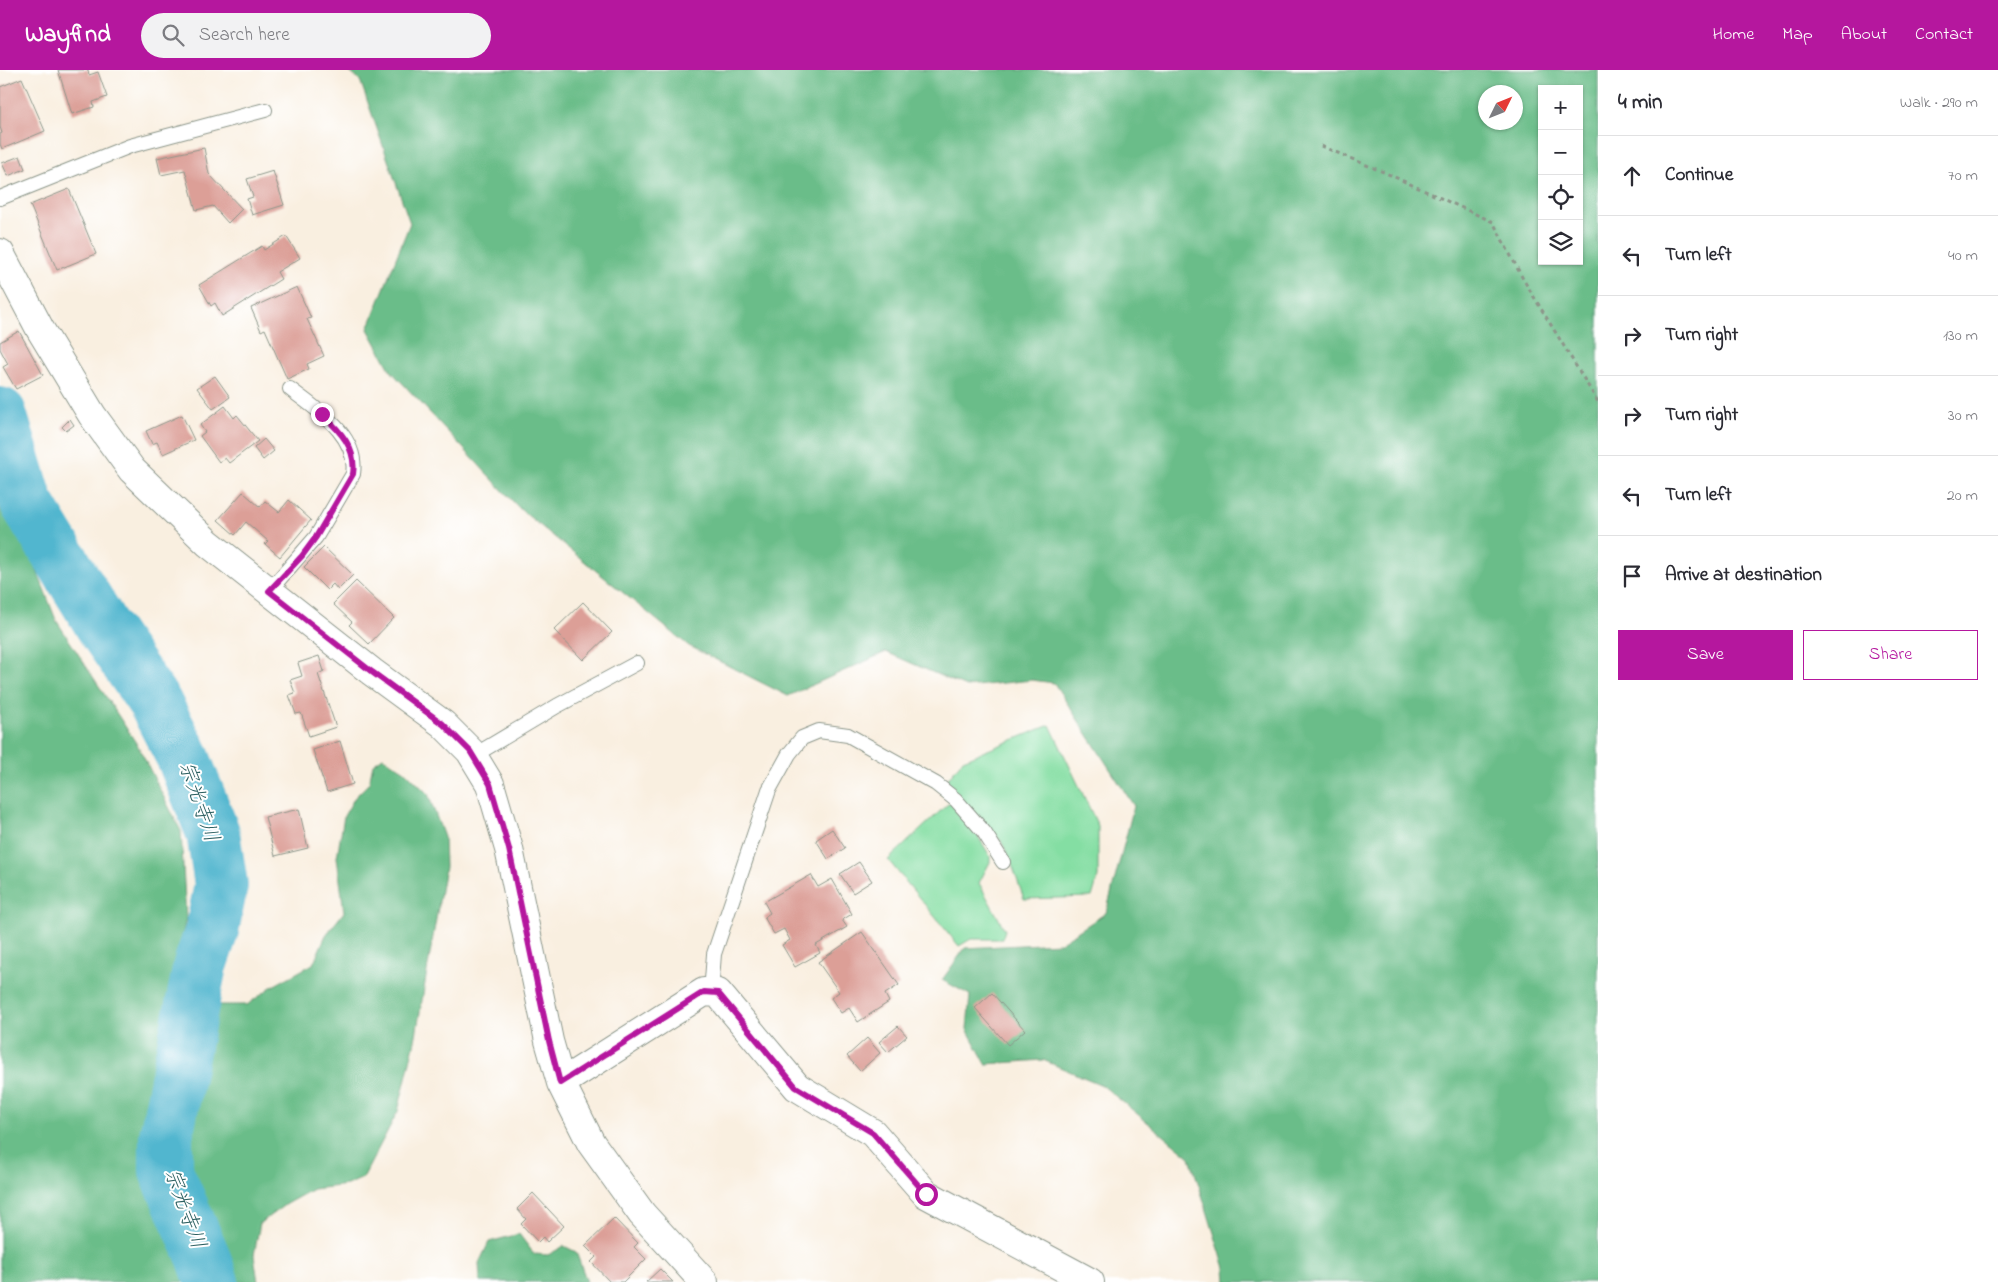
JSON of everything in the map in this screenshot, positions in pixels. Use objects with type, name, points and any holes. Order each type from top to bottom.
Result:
[{"type":"street","points":[[0,253],[40,329],[92,415],[132,470],[208,543],[372,672],[443,724],[470,751],[490,784],[509,849],[549,1041],[560,1083],[596,1151],[642,1214],[704,1282]]},
{"type":"street","points":[[560,1083],[704,992],[718,993],[796,1087],[873,1133],[926,1194],[1090,1282]]},
{"type":"lane","points":[[0,198],[130,146],[265,110]]},
{"type":"lane","points":[[269,591],[302,556],[316,537],[353,474],[355,464],[352,452],[342,434],[322,414],[290,389]]},
{"type":"lane","points":[[473,756],[557,706],[637,663]]},
{"type":"lane","points":[[711,993],[714,954],[769,790],[789,754],[802,738],[819,731],[848,735],[936,784],[956,800],[984,832],[1003,862]]},
{"type":"path","points":[[1321,146],[1493,222],[1523,279],[1598,402]]},
{"type":"green space","points":[[347,70],[1598,70],[1598,1282],[1226,1282],[1225,1268],[1190,1157],[1102,1085],[1043,1060],[986,1064],[967,1029],[970,995],[942,980],[965,948],[1060,943],[1106,913],[1134,806],[1054,683],[1032,680],[966,687],[886,652],[788,696],[689,646],[521,510],[391,371],[368,329],[410,223],[360,80]]},
{"type":"green space","points":[[0,475],[56,620],[138,746],[181,831],[186,918],[140,1136],[159,1218],[187,1282],[0,1282]]},
{"type":"green space","points":[[1050,725],[1098,826],[1098,877],[1092,897],[1024,899],[1010,859],[1001,841],[945,782],[963,760]]},
{"type":"green space","points":[[383,757],[405,771],[428,794],[444,837],[445,867],[415,1041],[398,1111],[363,1178],[347,1185],[313,1189],[286,1204],[260,1223],[254,1255],[258,1282],[232,1282],[179,1156],[195,1073],[207,1040],[208,1012],[212,1005],[247,1005],[271,987],[313,964],[326,935],[344,912],[337,857],[344,816],[355,797],[369,783],[373,764]]},
{"type":"green space","points":[[950,802],[968,820],[990,856],[990,862],[979,883],[1005,930],[1002,939],[971,939],[959,946],[888,860]]},
{"type":"green space","points":[[519,1234],[534,1254],[548,1255],[564,1246],[576,1252],[587,1282],[480,1282],[479,1263],[489,1242]]},
{"type":"building","points":[[58,70],[88,70],[89,75],[98,72],[107,97],[93,102],[94,107],[72,114]]},
{"type":"building","points":[[22,78],[45,131],[2,149],[0,144],[0,134],[2,133],[0,127],[0,87]]},
{"type":"building","points":[[204,148],[209,174],[242,209],[228,223],[213,206],[196,210],[185,170],[161,175],[157,158]]},
{"type":"building","points":[[20,156],[25,169],[8,176],[2,163]]},
{"type":"building","points":[[273,171],[284,205],[252,215],[247,199],[253,197],[247,179]]},
{"type":"building","points":[[69,189],[96,254],[57,270],[30,205]]},
{"type":"building","points":[[286,236],[300,258],[277,272],[281,279],[222,316],[215,303],[211,306],[199,285],[262,246],[264,250]]},
{"type":"building","points":[[297,287],[311,318],[307,319],[324,356],[307,364],[309,369],[287,379],[265,329],[261,331],[251,308]]},
{"type":"building","points":[[19,331],[43,375],[16,389],[3,367],[8,364],[0,349],[0,342]]},
{"type":"building","points":[[215,376],[230,397],[213,409],[197,388]]},
{"type":"building","points":[[225,406],[234,418],[237,415],[258,441],[229,463],[225,458],[219,462],[200,436],[205,432],[200,425]]},
{"type":"building","points":[[182,415],[194,440],[163,454],[157,442],[152,444],[146,431]]},
{"type":"building","points":[[70,419],[74,425],[66,431],[62,427]]},
{"type":"building","points":[[264,439],[274,451],[263,460],[254,448]]},
{"type":"building","points":[[243,492],[260,507],[265,501],[279,512],[289,500],[311,520],[280,557],[265,544],[268,541],[246,522],[235,535],[218,520]]},
{"type":"building","points":[[324,547],[353,575],[338,590],[333,584],[327,590],[304,567]]},
{"type":"building","points":[[356,581],[394,618],[369,644],[349,625],[352,622],[333,604]]},
{"type":"building","points":[[583,602],[612,632],[583,660],[554,630]]},
{"type":"building","points":[[319,656],[324,671],[318,674],[336,727],[309,736],[301,713],[296,714],[289,695],[295,693],[290,680],[302,676],[298,663]]},
{"type":"building","points":[[340,741],[353,784],[327,792],[313,750]]},
{"type":"building","points":[[299,809],[308,848],[275,856],[265,817]]},
{"type":"building","points":[[832,829],[845,848],[828,859],[816,840]]},
{"type":"building","points":[[859,862],[872,881],[853,893],[840,874]]},
{"type":"building","points":[[811,875],[818,887],[832,879],[852,914],[842,920],[847,927],[816,945],[820,953],[795,967],[782,945],[790,940],[784,929],[774,934],[764,917],[770,913],[764,902]]},
{"type":"building","points":[[862,932],[899,985],[885,994],[889,1002],[858,1022],[849,1008],[841,1013],[831,998],[839,992],[818,962]]},
{"type":"building","points":[[992,993],[1025,1030],[1008,1045],[975,1008]]},
{"type":"building","points":[[898,1026],[907,1036],[888,1052],[879,1042]]},
{"type":"building","points":[[867,1038],[880,1053],[860,1071],[847,1056]]},
{"type":"building","points":[[533,1193],[564,1226],[547,1242],[543,1237],[538,1242],[521,1224],[526,1219],[517,1209]]},
{"type":"building","points":[[614,1218],[638,1243],[634,1247],[646,1259],[623,1282],[610,1282],[591,1262],[596,1257],[585,1246]]},
{"type":"building","points":[[660,1269],[673,1282],[646,1282]]},
{"type":"waterway","name":"宗光寺川","points":[[0,414],[27,503],[104,629],[155,703],[183,757],[213,833],[221,885],[212,930],[200,965],[166,1136],[166,1171],[203,1256],[212,1282]]},
{"type":"route","points":[[322,414],[342,434],[352,452],[355,464],[353,474],[316,537],[302,556],[269,591],[372,672],[443,724],[470,751],[490,784],[509,849],[549,1041],[560,1083],[704,992],[718,993],[796,1087],[873,1133],[926,1194]]}]
